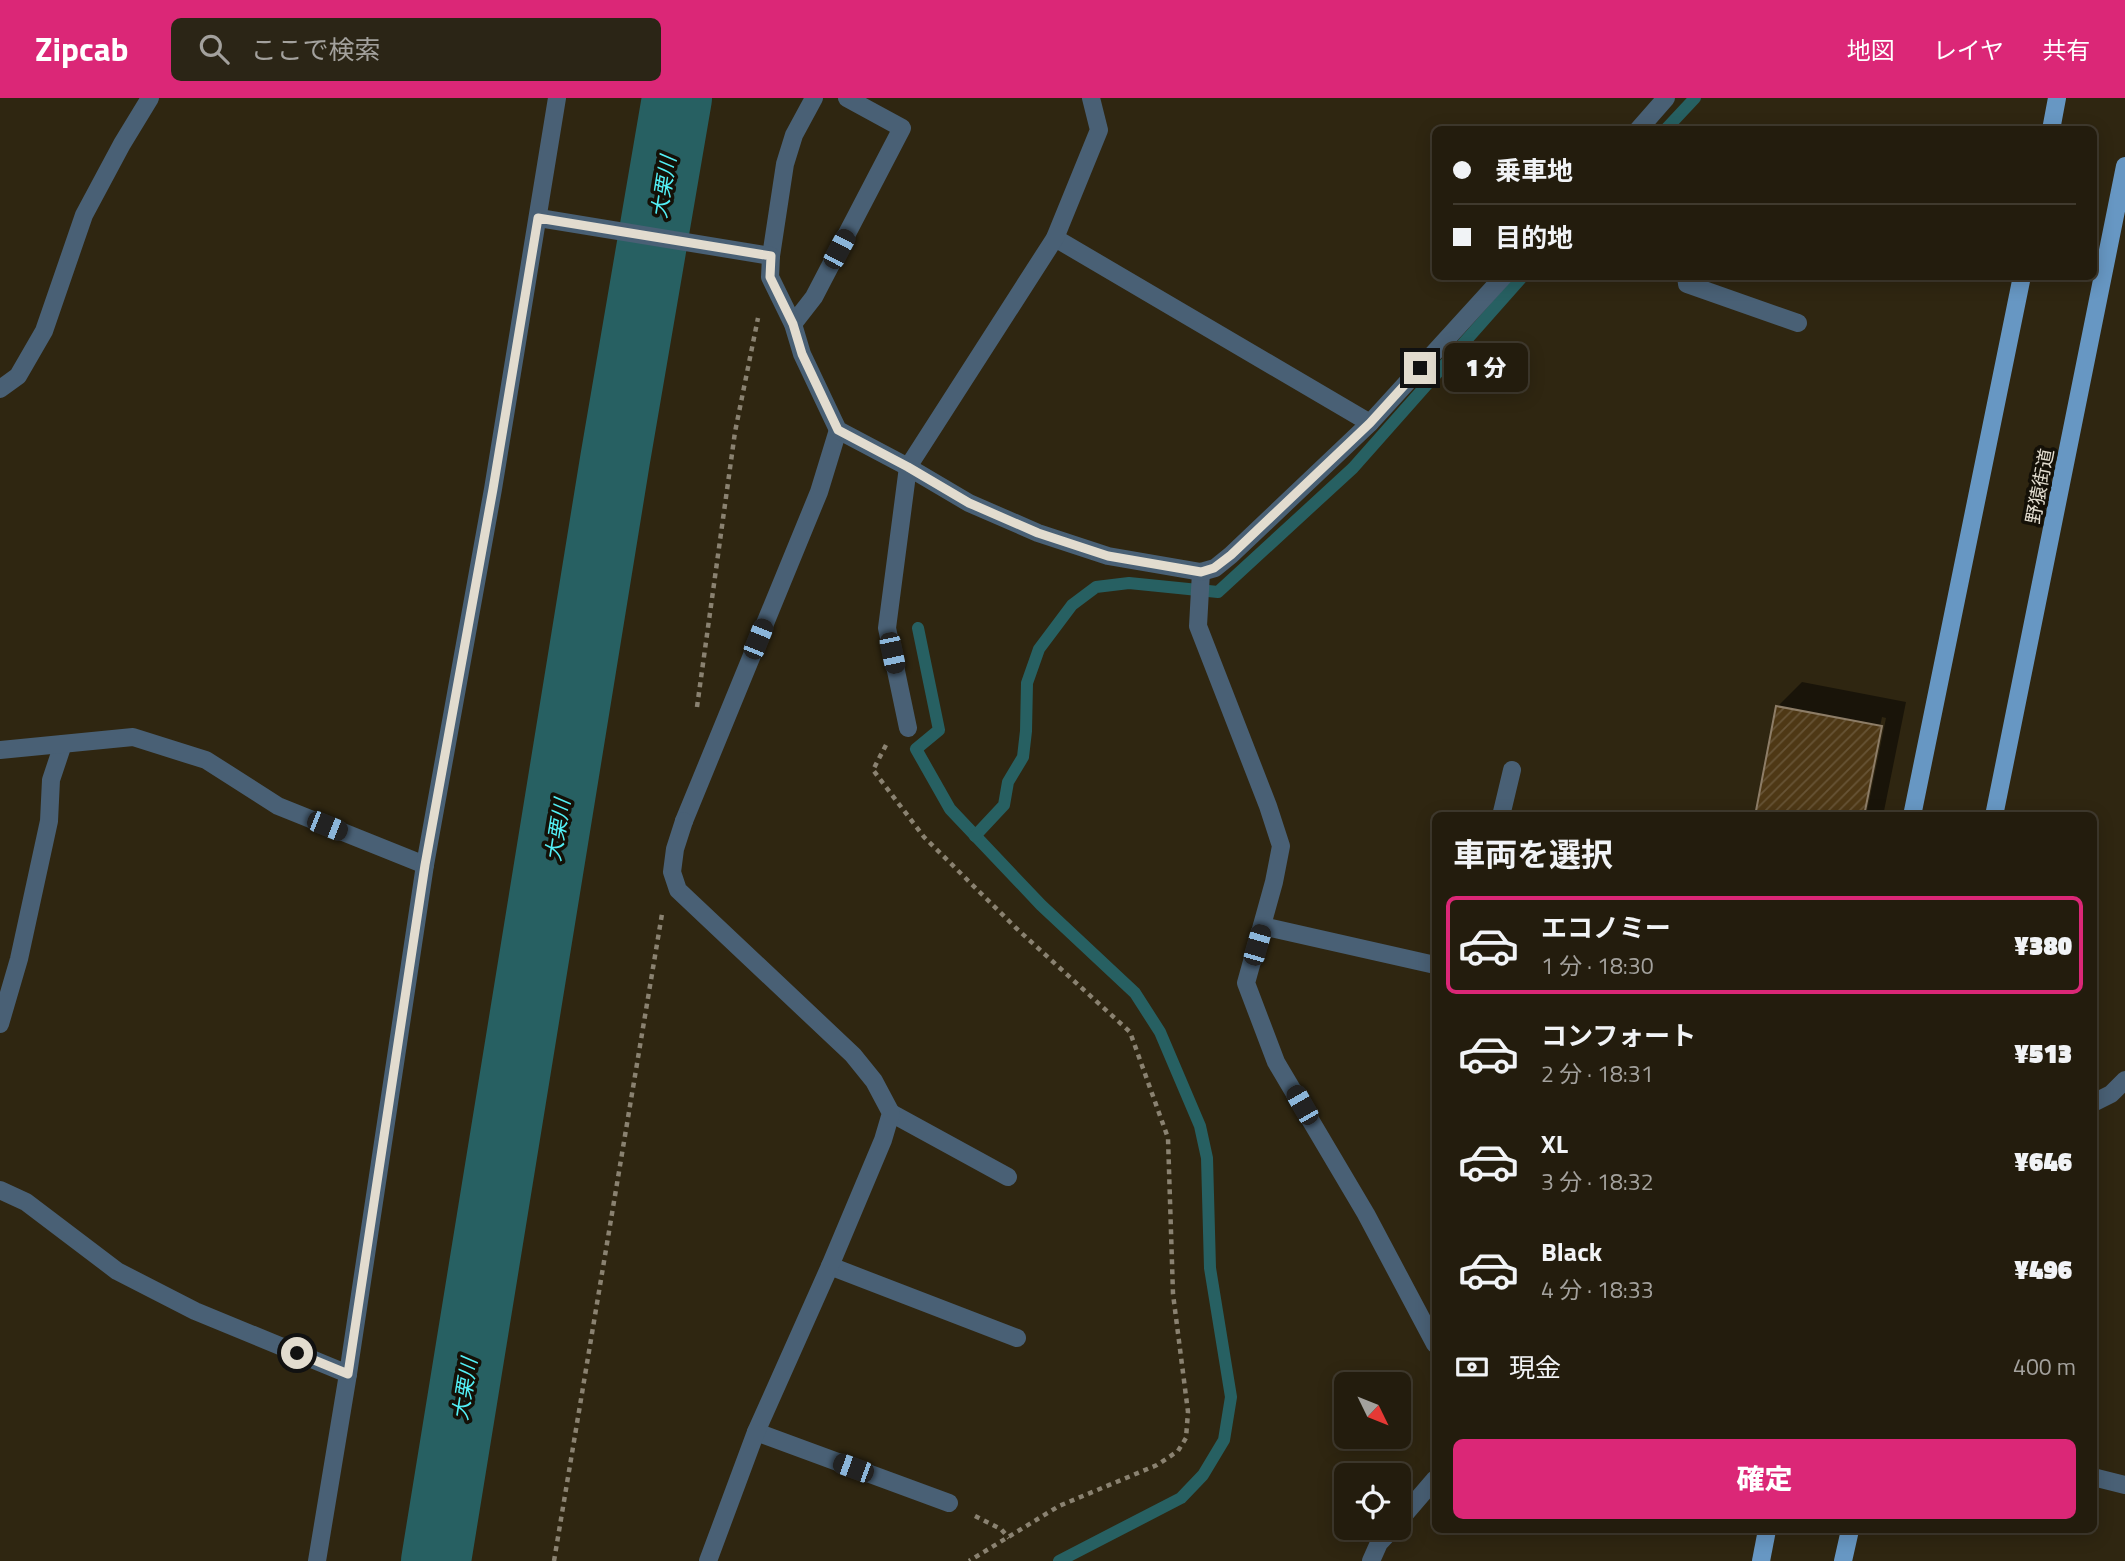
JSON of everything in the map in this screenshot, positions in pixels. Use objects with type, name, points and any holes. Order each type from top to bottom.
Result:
[{"type":"main road","points":[[2051,126],[2053,100]]},
{"type":"main road","name":"野猿街道","points":[[1995,812],[2125,166]]},
{"type":"main road","points":[[1913,812],[2021,280]]},
{"type":"main road","points":[[1761,1561],[1766,1533]]},
{"type":"main road","points":[[1843,1561],[1849,1533]]},
{"type":"street","points":[[0,389],[18,376],[44,331],[84,215],[150,98]]},
{"type":"street","points":[[317,1561],[425,865],[490,502],[545,219],[557,98]]},
{"type":"street","points":[[814,98],[794,135],[765,255],[770,277],[793,324],[802,354],[838,430],[969,503],[1038,533],[1108,556],[1201,577],[1214,568],[1370,423],[1499,280]]},
{"type":"street","points":[[793,324],[814,297],[902,128],[847,98]]},
{"type":"street","points":[[908,728],[887,628],[908,467],[1055,237],[1099,131],[1091,98]]},
{"type":"street","points":[[1642,126],[1666,98]]},
{"type":"street","points":[[545,219],[765,255]]},
{"type":"street","points":[[1055,237],[1370,423]]},
{"type":"street","points":[[1686,280],[1687,284],[1798,323]]},
{"type":"street","points":[[838,430],[819,492],[684,821],[675,849],[672,872],[678,890],[853,1055],[874,1080],[891,1113],[1007,1177]]},
{"type":"street","points":[[1201,577],[1198,626],[1281,846],[1246,984],[1276,1062],[1366,1214],[1432,1338]]},
{"type":"street","points":[[0,750],[133,737],[206,760],[278,806],[425,865]]},
{"type":"street","points":[[0,1024],[19,959],[49,821],[51,780],[63,744]]},
{"type":"street","points":[[1502,812],[1512,770]]},
{"type":"street","points":[[1262,926],[1432,964]]},
{"type":"street","points":[[2097,1102],[2111,1094],[2125,1080]]},
{"type":"street","points":[[708,1561],[756,1432],[830,1266],[883,1140],[891,1113]]},
{"type":"street","points":[[0,1190],[26,1202],[117,1271],[195,1311],[348,1374]]},
{"type":"street","points":[[830,1266],[1017,1338]]},
{"type":"street","points":[[756,1432],[949,1503]]},
{"type":"street","points":[[2097,1478],[2125,1485]]},
{"type":"street","points":[[1411,1507],[1432,1482]]},
{"type":"street","points":[[1371,1561],[1381,1540]]},
{"type":"path","points":[[696,716],[735,432],[760,309]]},
{"type":"path","points":[[908,728],[886,745],[873,769],[925,837],[1016,928],[1130,1032],[1168,1138],[1172,1294],[1188,1412],[1186,1438],[1178,1451],[1157,1465],[1059,1506],[969,1561]]},
{"type":"path","points":[[554,1561],[663,913]]},
{"type":"path","points":[[949,1503],[1001,1529],[1009,1538]]},
{"type":"building","points":[[1776,706],[1882,726],[1865,812],[1756,812]]},
{"type":"waterway","name":"大栗川","points":[[436,1561],[615,460],[677,98]]},
{"type":"waterway","points":[[1669,126],[1695,98]]},
{"type":"waterway","points":[[975,836],[1004,805],[1008,782],[1023,757],[1027,683],[1039,649],[1072,605],[1096,587],[1129,583],[1218,592],[1353,468],[1519,280]]},
{"type":"waterway","points":[[918,628],[939,730],[916,749],[950,809],[1041,905],[1135,993],[1160,1032],[1200,1126],[1207,1158],[1210,1268],[1231,1397],[1224,1440],[1203,1475],[1181,1498],[1059,1561]]},
{"type":"route","points":[[297,1353],[348,1374],[425,865],[493,489],[538,218],[771,256],[770,277],[838,430],[969,503],[1038,533],[1108,556],[1201,572],[1214,568],[1231,555],[1370,423],[1420,368]]}]
